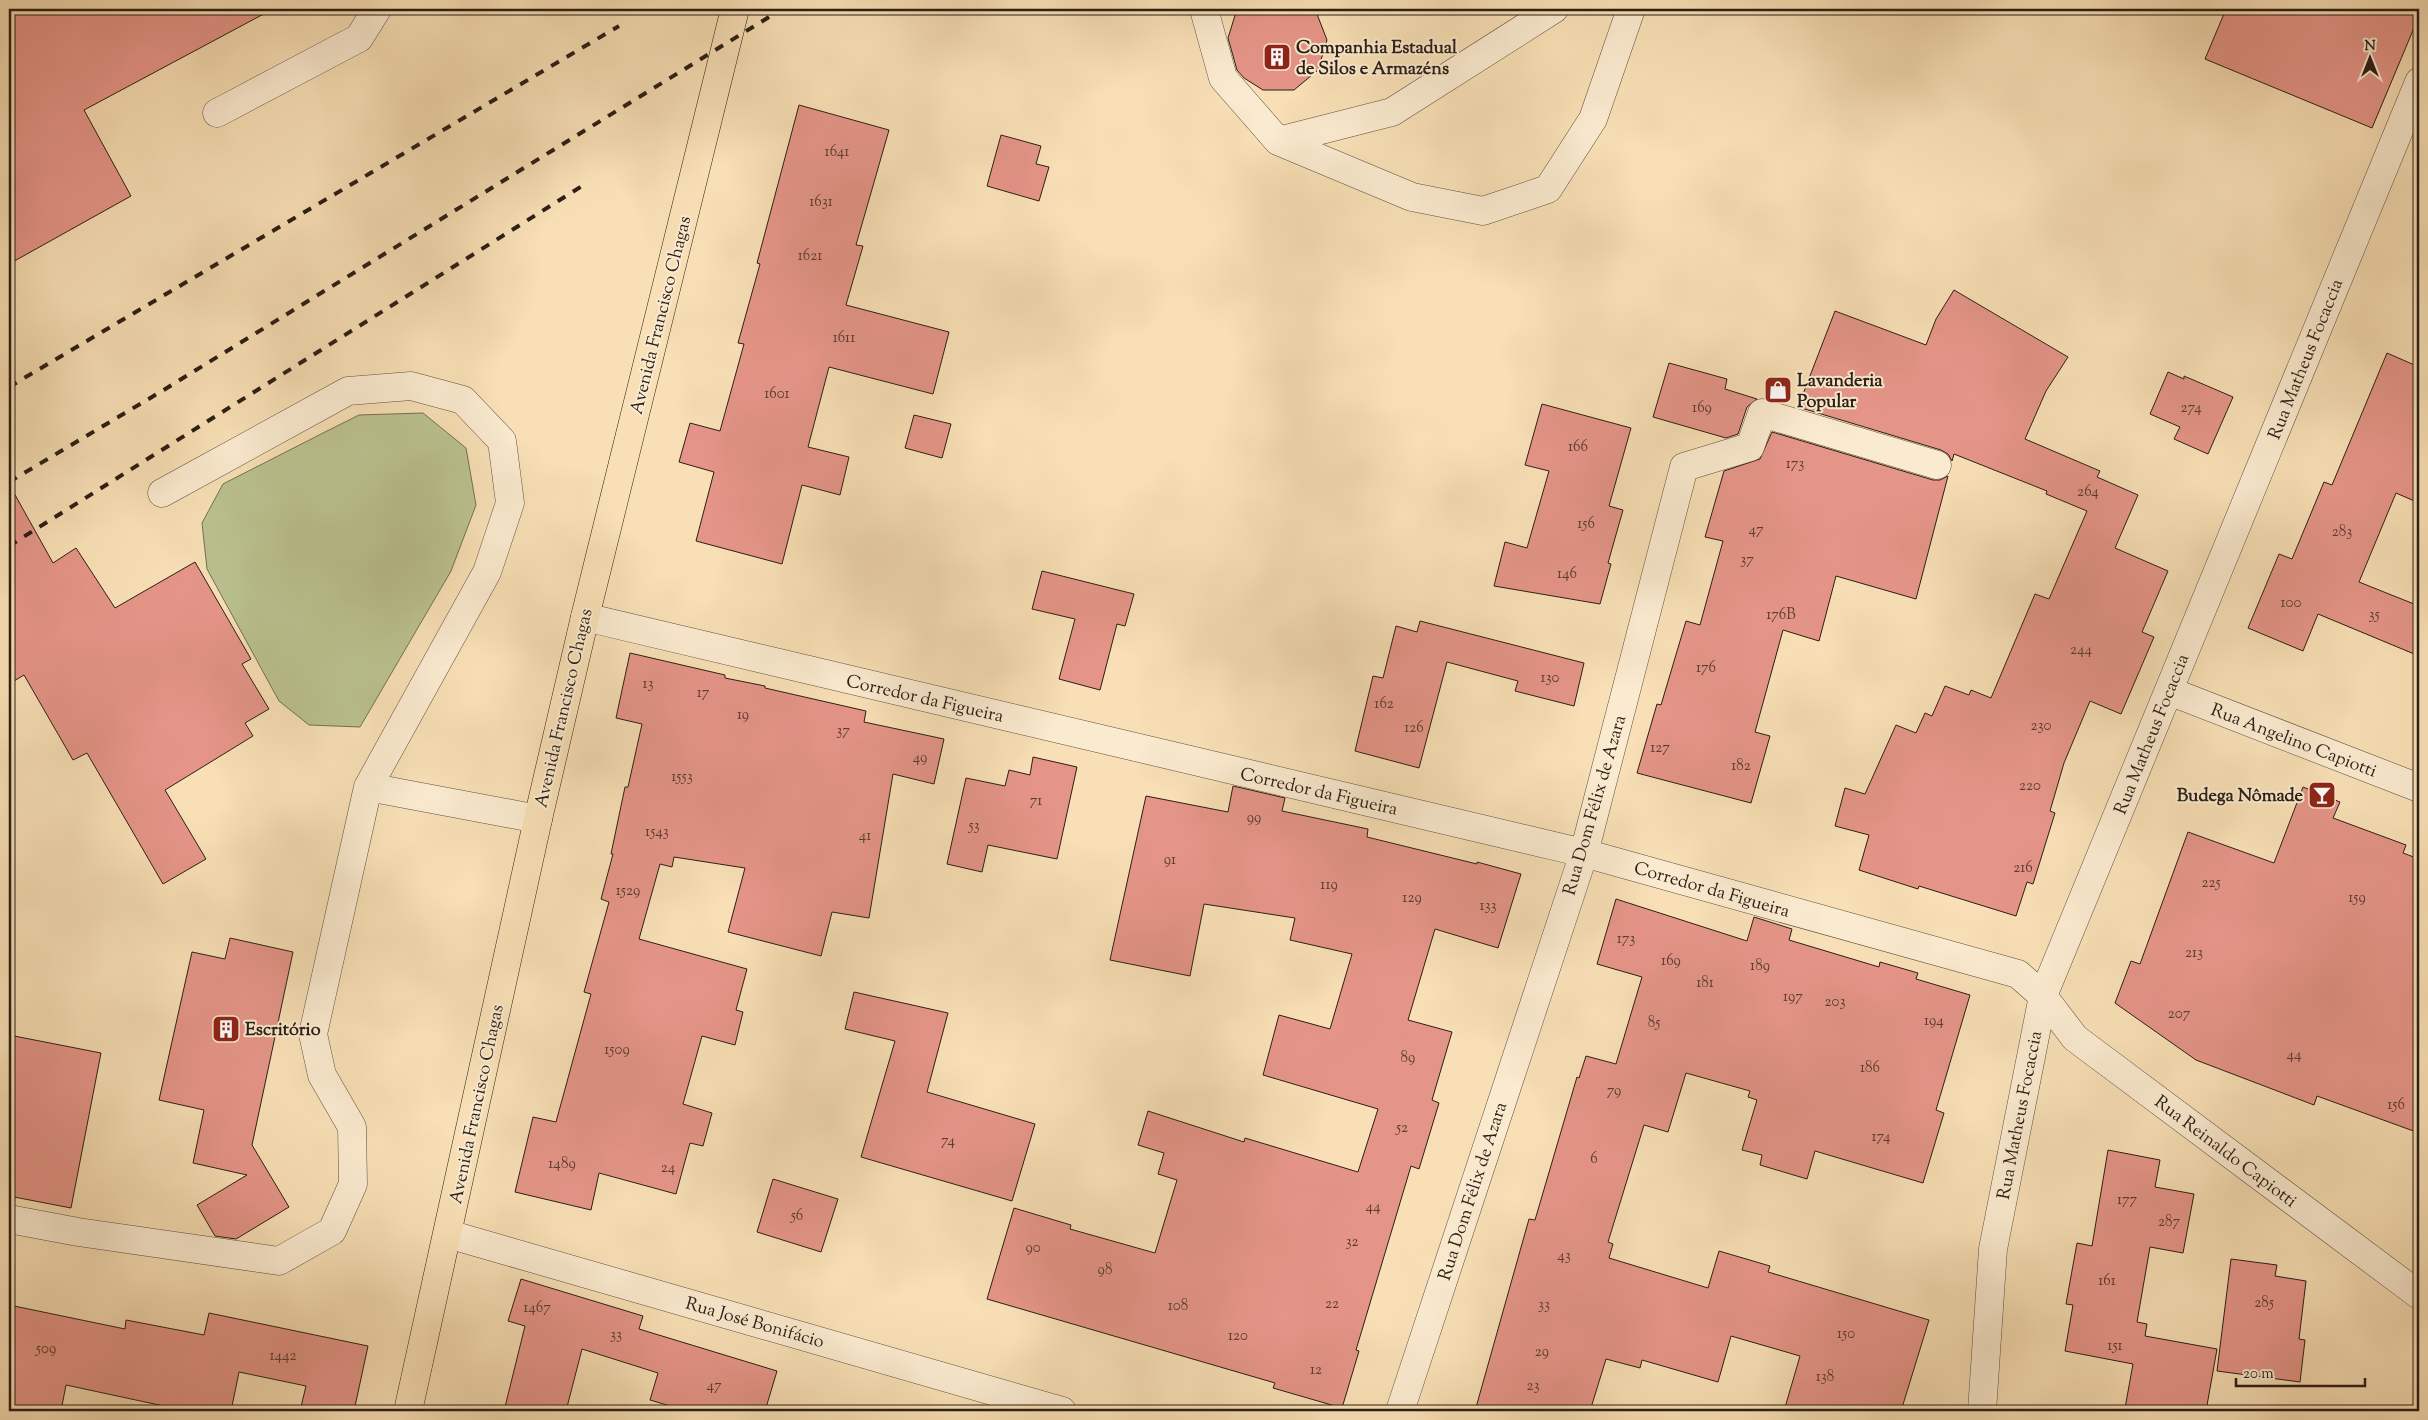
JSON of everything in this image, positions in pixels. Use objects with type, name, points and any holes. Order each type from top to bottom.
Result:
[{"type":"main road","name":"Avenida Francisco Chagas","points":[[408,1411],[584,617],[736,10]]},
{"type":"street","points":[[217,113],[360,38],[377,9]]},
{"type":"street","points":[[1206,9],[1205,13],[1222,78],[1278,141],[1412,197],[1483,211],[1548,189],[1594,119],[1631,9]]},
{"type":"street","points":[[1278,141],[1392,112],[1554,9]]},
{"type":"street","name":"Rua Matheus Focaccia","points":[[1982,1411],[1993,1249],[2043,996],[2419,82]]},
{"type":"street","points":[[9,1220],[78,1232],[279,1261],[332,1231],[353,1184],[352,1128],[322,1076],[313,1034],[368,787],[487,572],[510,503],[502,441],[463,400],[411,386],[348,391],[162,493]]},
{"type":"street","name":"Rua Dom Félix de Azara","points":[[1400,1411],[1584,853],[1684,467],[1750,447],[1762,413],[1937,465]]},
{"type":"street","name":"Corredor da Figueira","points":[[584,617],[1584,853],[2018,974],[2043,996]]},
{"type":"street","name":"Rua Angelino Capiotti","points":[[2169,691],[2419,788]]},
{"type":"street","points":[[368,787],[538,819]]},
{"type":"street","name":"Rua Reinaldo Capiotti","points":[[2043,996],[2075,1038],[2419,1295]]},
{"type":"street","name":"Rua José Bonifácio","points":[[448,1234],[1062,1411]]},
{"type":"green space","points":[[423,413],[466,448],[476,505],[451,571],[360,727],[309,725],[279,701],[207,569],[202,523],[223,484],[359,415]]},
{"type":"building","points":[[9,9],[273,9],[84,110],[131,196],[9,264]]},
{"type":"building","name":"Companhia Estadual de Silos e Armazéns","points":[[1237,9],[1315,9],[1327,40],[1318,70],[1294,90],[1263,90],[1244,78],[1237,70],[1228,38]]},
{"type":"building","points":[[2226,9],[2419,9],[2419,16],[2372,128],[2205,59]]},
{"type":"building","points":[[799,105],[889,130],[856,245],[863,246],[846,305],[949,332],[933,394],[829,367],[808,447],[849,457],[840,495],[802,485],[782,564],[696,541],[714,472],[679,462],[690,423],[720,431],[744,344],[738,343],[760,264],[757,263]]},
{"type":"building","points":[[1001,135],[1041,146],[1036,164],[1049,167],[1039,201],[987,186]]},
{"type":"building","points":[[1954,290],[2068,357],[2046,391],[2025,439],[2100,471],[2097,477],[2138,495],[2115,548],[2168,571],[2142,632],[2154,637],[2121,714],[2090,701],[2064,763],[2050,811],[2055,813],[2033,884],[2027,882],[2016,916],[1919,886],[1918,889],[1859,870],[1869,835],[1835,826],[1845,788],[1865,794],[1896,725],[1916,733],[1925,713],[1932,716],[1945,686],[1969,695],[1971,690],[1991,698],[2035,594],[2049,599],[2087,511],[2046,494],[2047,491],[1954,454],[1952,461],[1948,454],[1941,450],[1798,407],[1835,311],[1926,345],[1936,319]]},
{"type":"building","points":[[2387,353],[2419,367],[2419,503],[2396,493],[2359,582],[2419,606],[2419,656],[2318,614],[2303,651],[2248,628],[2279,554],[2292,559],[2324,482],[2332,485]]},
{"type":"building","points":[[1669,363],[1727,379],[1725,389],[1757,399],[1747,407],[1738,434],[1726,438],[1653,417]]},
{"type":"building","points":[[2168,372],[2184,379],[2184,376],[2233,397],[2208,454],[2174,439],[2180,427],[2150,414]]},
{"type":"building","points":[[1542,404],[1631,428],[1609,506],[1623,510],[1608,563],[1611,564],[1600,604],[1494,586],[1505,542],[1527,548],[1549,471],[1525,465]]},
{"type":"building","points":[[914,415],[951,424],[942,458],[905,448]]},
{"type":"building","points":[[1772,432],[1933,480],[1940,480],[1948,476],[1916,599],[1836,576],[1819,641],[1783,630],[1755,732],[1770,736],[1751,803],[1637,773],[1657,704],[1661,705],[1686,621],[1700,625],[1723,541],[1705,537],[1724,471],[1760,459]]},
{"type":"building","points":[[9,484],[53,563],[76,548],[115,608],[195,562],[251,659],[242,664],[269,709],[245,723],[253,736],[165,790],[206,859],[163,884],[87,753],[73,760],[24,675],[9,684]]},
{"type":"building","points":[[1042,571],[1134,594],[1125,626],[1117,624],[1100,690],[1059,679],[1075,619],[1032,609]]},
{"type":"building","points":[[1420,621],[1584,663],[1574,706],[1515,691],[1518,681],[1447,662],[1419,768],[1355,751],[1373,676],[1383,678],[1396,626],[1417,632]]},
{"type":"building","points":[[630,653],[725,675],[725,678],[765,686],[765,688],[866,711],[864,722],[944,739],[934,784],[893,774],[869,918],[832,912],[821,956],[728,932],[745,868],[674,857],[672,867],[660,864],[639,939],[747,969],[736,1010],[743,1012],[735,1045],[702,1036],[683,1104],[712,1113],[703,1146],[690,1143],[676,1194],[599,1173],[591,1210],[515,1192],[533,1117],[556,1122],[591,994],[584,992],[609,902],[601,899],[613,854],[611,854],[625,787],[628,787],[642,724],[616,718]]},
{"type":"building","points":[[1033,757],[1077,767],[1057,859],[988,845],[982,872],[947,864],[966,778],[1005,786],[1009,770],[1030,775]]},
{"type":"building","points":[[1233,786],[1285,798],[1282,811],[1368,829],[1367,837],[1521,874],[1498,948],[1435,929],[1408,1020],[1452,1032],[1432,1100],[1439,1103],[1419,1169],[1411,1166],[1356,1350],[1359,1351],[1342,1408],[1273,1388],[1275,1383],[987,1299],[1014,1208],[1071,1225],[1070,1229],[1155,1253],[1177,1180],[1158,1174],[1164,1153],[1138,1145],[1148,1111],[1244,1142],[1245,1138],[1358,1172],[1378,1109],[1263,1075],[1279,1015],[1330,1029],[1352,954],[1290,940],[1295,918],[1204,904],[1190,976],[1110,960],[1146,796],[1228,812]]},
{"type":"building","points":[[2303,787],[2340,802],[2333,818],[2406,845],[2403,853],[2419,859],[2419,1133],[2317,1096],[2314,1105],[2196,1060],[2115,1003],[2131,961],[2140,964],[2188,832],[2274,863]]},
{"type":"building","points":[[1616,899],[1747,941],[1754,917],[1792,929],[1789,940],[1879,967],[1880,962],[1918,973],[1916,979],[1970,995],[1936,1110],[1944,1113],[1923,1183],[1815,1151],[1807,1179],[1760,1165],[1762,1155],[1742,1150],[1757,1100],[1748,1097],[1750,1091],[1686,1073],[1668,1132],[1644,1125],[1608,1242],[1613,1244],[1609,1258],[1708,1288],[1719,1251],[1770,1266],[1768,1272],[1929,1320],[1901,1411],[1784,1411],[1800,1356],[1731,1336],[1718,1382],[1642,1360],[1640,1368],[1606,1359],[1590,1411],[1475,1411],[1529,1219],[1535,1220],[1577,1077],[1579,1078],[1586,1056],[1616,1064],[1642,977],[1597,964]]},
{"type":"building","name":"Escritório","points":[[230,938],[293,952],[252,1145],[289,1207],[236,1239],[215,1236],[197,1205],[247,1175],[193,1163],[204,1110],[159,1100],[192,952],[225,959]]},
{"type":"building","points":[[854,992],[948,1013],[927,1092],[1035,1124],[1012,1201],[861,1157],[895,1041],[845,1029]]},
{"type":"building","points":[[9,1035],[101,1053],[71,1208],[9,1196]]},
{"type":"building","points":[[2108,1150],[2160,1160],[2155,1187],[2194,1194],[2183,1253],[2150,1247],[2137,1322],[2147,1324],[2145,1336],[2217,1349],[2206,1411],[2143,1411],[2125,1408],[2133,1364],[2065,1351],[2073,1305],[2066,1304],[2077,1243],[2092,1246]]},
{"type":"building","points":[[773,1179],[838,1199],[821,1252],[757,1232]]},
{"type":"building","points":[[2231,1259],[2277,1265],[2275,1276],[2306,1281],[2299,1339],[2305,1340],[2300,1382],[2217,1371]]},
{"type":"building","points":[[521,1279],[643,1316],[639,1329],[777,1371],[765,1411],[687,1411],[650,1400],[658,1373],[582,1349],[566,1411],[504,1411],[525,1326],[508,1321]]},
{"type":"building","points":[[14,1306],[125,1329],[126,1320],[204,1335],[209,1313],[368,1346],[354,1411],[300,1411],[306,1386],[239,1372],[231,1411],[187,1411],[66,1385],[61,1411],[9,1411],[9,1331]]},
{"type":"railway","points":[[9,482],[162,391],[782,9]]},
{"type":"railway","points":[[9,387],[619,26]]},
{"type":"railway","points":[[9,546],[582,186]]},
{"type":"place","name":"Companhia Estadual de Silos e Armazéns","points":[[1277,57]]},
{"type":"place","name":"Lavanderia Popular","points":[[1778,390]]},
{"type":"place","name":"Budega Nômade","points":[[2322,795]]},
{"type":"place","name":"Escritório","points":[[226,1029]]}]
